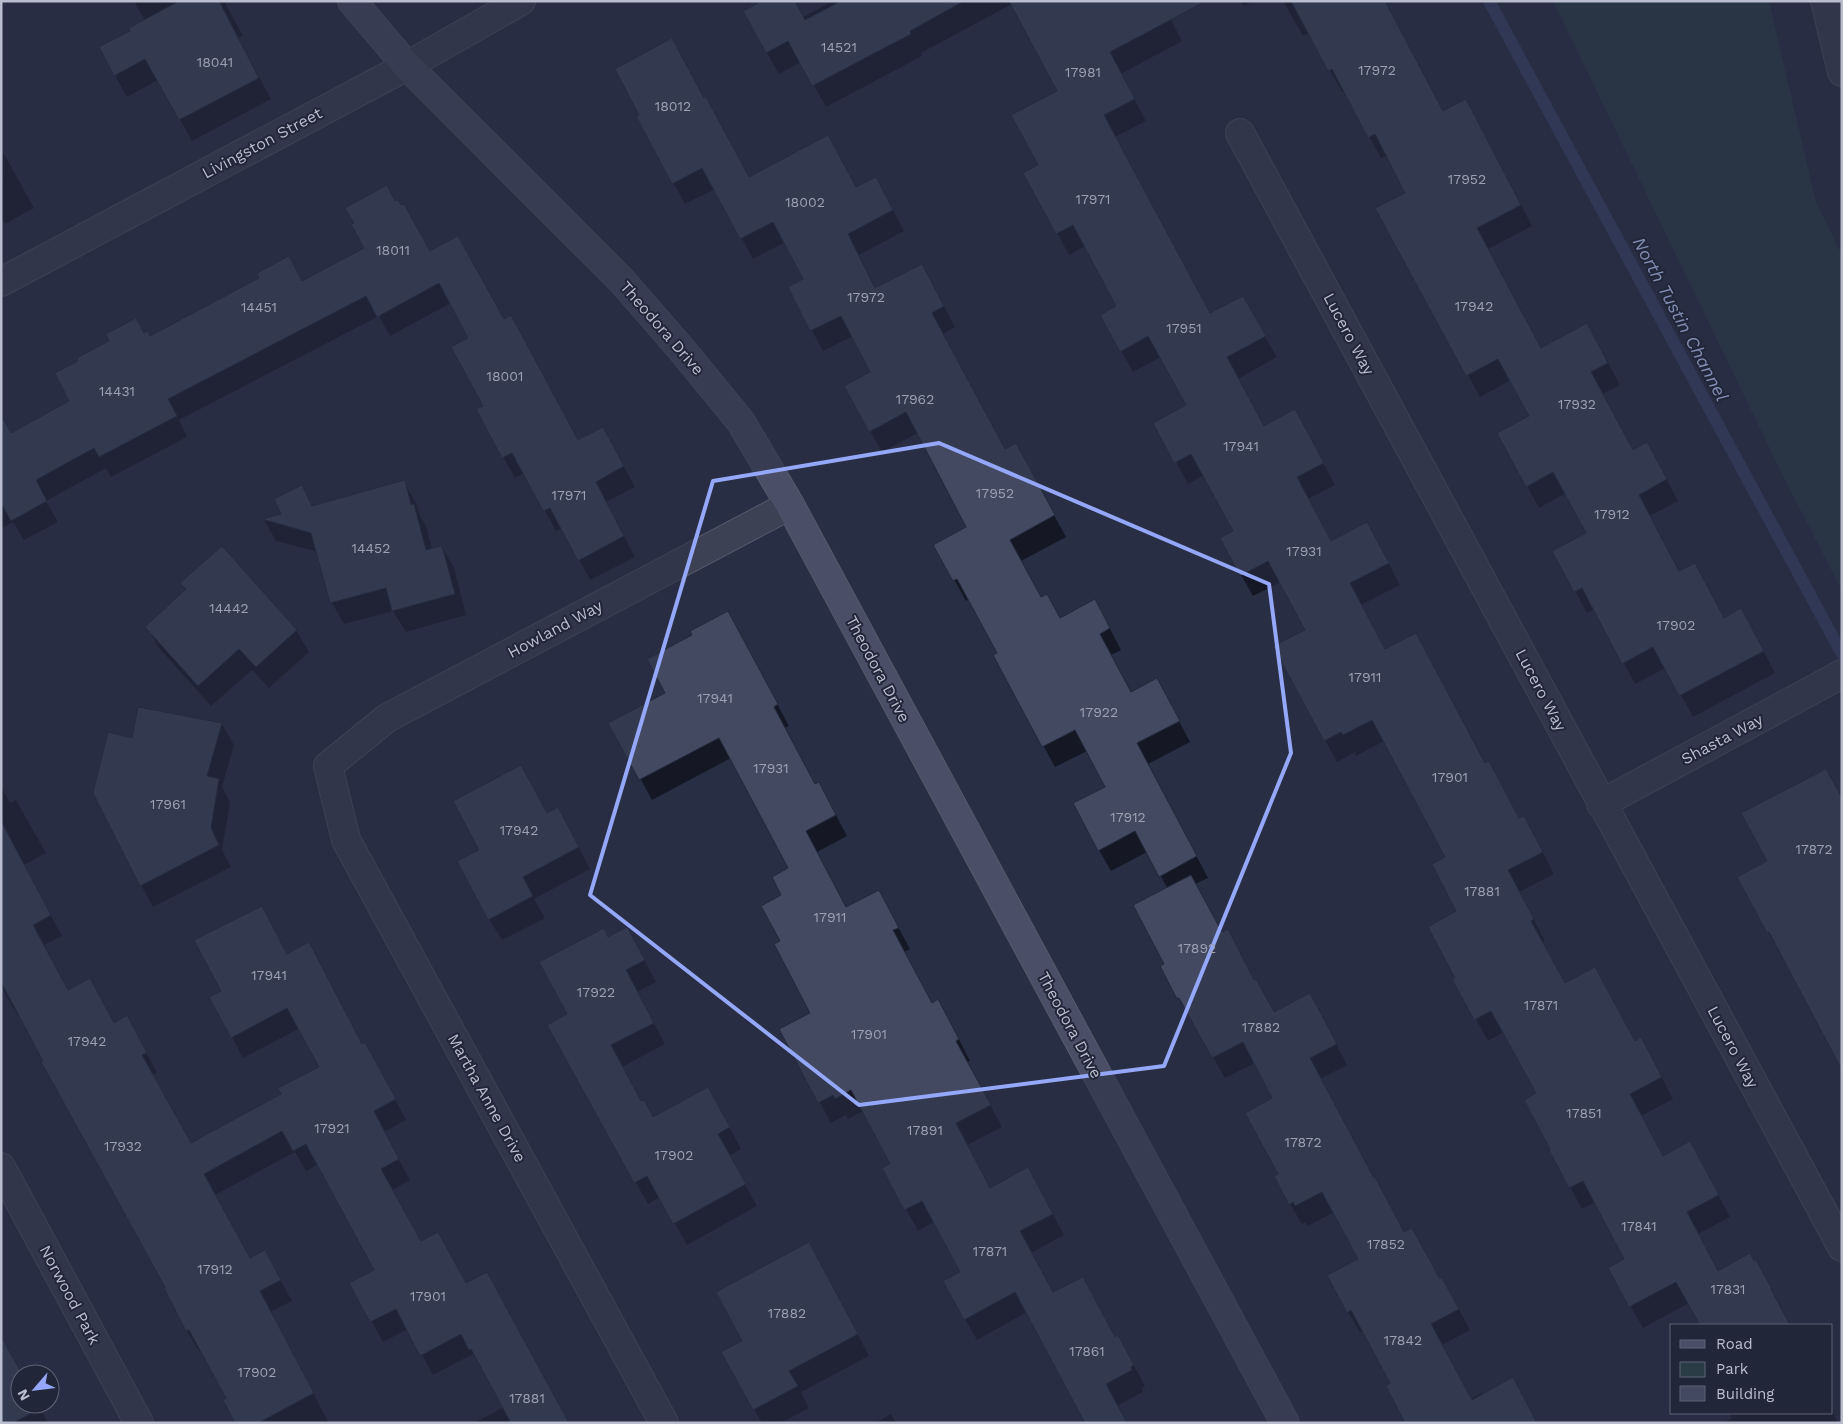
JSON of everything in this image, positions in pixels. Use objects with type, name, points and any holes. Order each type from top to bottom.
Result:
[{"type":"street","name":"Theodora Drive","points":[[352,1],[407,66],[622,281],[741,422],[790,505],[1285,1423]]},
{"type":"street","name":"Livingston Street","points":[[1,282],[407,66],[521,1]]},
{"type":"street","points":[[1826,1],[1842,72]]},
{"type":"street","name":"Lucero Way","points":[[1240,133],[1842,1247]]},
{"type":"street","name":"Howland Way","points":[[328,766],[387,718],[790,505]]},
{"type":"street","name":"Shasta Way","points":[[1601,804],[1842,674]]},
{"type":"street","name":"Martha Anne Drive","points":[[328,766],[346,840],[664,1423]]},
{"type":"street","name":"Norwood Park","points":[[1,1167],[139,1423]]},
{"type":"highlighted area","points":[[939,443],[1269,584],[1291,753],[1164,1066],[859,1105],[590,895],[713,481]]},
{"type":"green space","points":[[1553,1],[1769,1],[1816,202],[1842,255],[1842,591],[1780,470]]},
{"type":"building","points":[[179,1],[219,1],[259,78],[179,120],[145,59],[114,76],[99,47],[130,31],[129,28]]},
{"type":"building","points":[[762,1],[795,1],[805,20],[841,1],[964,1],[910,31],[911,34],[812,86],[788,41],[766,53],[743,11]]},
{"type":"building","points":[[1009,1],[1206,1],[1110,52],[1135,99],[1104,115],[1210,313],[1243,296],[1266,336],[1227,357],[1264,426],[1295,409],[1324,463],[1297,477],[1331,541],[1367,522],[1389,563],[1350,583],[1385,649],[1416,633],[1485,763],[1489,761],[1519,818],[1524,816],[1543,852],[1508,870],[1534,919],[1531,921],[1565,983],[1595,967],[1635,1041],[1641,1037],[1662,1077],[1630,1094],[1663,1156],[1690,1141],[1719,1195],[1687,1212],[1718,1271],[1750,1253],[1754,1261],[1756,1260],[1789,1324],[1699,1324],[1676,1282],[1629,1307],[1608,1268],[1624,1259],[1583,1181],[1569,1188],[1524,1100],[1536,1093],[1491,1011],[1474,1020],[1452,979],[1455,978],[1428,927],[1456,911],[1432,864],[1445,857],[1372,720],[1343,735],[1341,732],[1324,741],[1273,646],[1305,630],[1268,561],[1240,576],[1220,538],[1233,531],[1191,454],[1174,463],[1153,423],[1186,405],[1148,336],[1120,352],[1100,315],[1116,306],[1073,225],[1056,234],[1023,173],[1038,165],[1011,115],[1057,91]]},
{"type":"building","points":[[1291,1],[1385,1],[1443,111],[1466,99],[1521,205],[1477,228],[1541,348],[1587,323],[1608,363],[1591,372],[1633,450],[1647,442],[1667,479],[1639,495],[1679,571],[1695,563],[1724,618],[1741,608],[1764,651],[1679,696],[1653,647],[1622,664],[1582,588],[1574,592],[1552,551],[1586,533],[1553,472],[1526,487],[1497,433],[1529,416],[1498,359],[1466,376],[1375,208],[1405,193],[1375,134],[1368,138],[1332,69],[1328,71]]},
{"type":"building","points":[[672,38],[749,177],[828,135],[856,187],[876,177],[893,210],[848,234],[875,288],[922,264],[944,306],[932,313],[1005,449],[1016,443],[1055,515],[1010,540],[1041,597],[1047,594],[1060,618],[1095,599],[1110,628],[1100,634],[1131,692],[1157,678],[1180,721],[1137,743],[1197,856],[1159,877],[1135,831],[1098,851],[1073,803],[1105,787],[1075,730],[1042,747],[993,655],[997,653],[957,579],[953,581],[933,545],[966,527],[906,412],[869,432],[844,386],[870,372],[841,316],[810,331],[788,287],[803,279],[773,222],[740,239],[702,168],[672,184],[636,116],[639,115],[615,69]]},
{"type":"building","points":[[387,185],[395,201],[398,199],[401,205],[404,204],[430,251],[458,236],[504,319],[511,315],[578,440],[603,427],[624,466],[596,482],[624,536],[578,561],[550,508],[543,511],[512,453],[502,458],[476,409],[483,406],[451,347],[468,338],[439,283],[377,317],[366,296],[168,399],[177,416],[99,457],[94,448],[36,480],[47,501],[11,521],[1,503],[1,415],[11,433],[69,401],[55,373],[78,361],[77,358],[109,341],[106,334],[136,318],[144,333],[148,331],[150,336],[259,278],[257,273],[289,256],[302,281],[364,248],[351,224],[354,223],[345,208]]},
{"type":"building","points":[[405,480],[411,505],[414,504],[426,550],[442,546],[455,594],[392,611],[386,588],[330,603],[311,533],[262,519],[281,514],[274,499],[302,485],[312,506]]},
{"type":"building","points":[[222,546],[297,630],[256,667],[239,649],[198,686],[145,627],[186,589],[180,583]]},
{"type":"building","points":[[728,611],[778,704],[774,707],[815,784],[819,782],[836,815],[806,831],[846,907],[879,890],[899,928],[893,930],[932,1003],[938,999],[959,1039],[956,1041],[991,1105],[956,1123],[990,1188],[1028,1167],[1053,1214],[1020,1231],[1053,1292],[1083,1277],[1115,1337],[1118,1335],[1134,1365],[1131,1367],[1132,1370],[1106,1384],[1127,1423],[1085,1423],[1015,1292],[964,1320],[943,1281],[960,1272],[922,1201],[904,1210],[882,1168],[890,1164],[851,1090],[835,1099],[833,1095],[818,1103],[779,1029],[810,1013],[774,944],[780,941],[761,906],[781,895],[772,877],[788,868],[719,738],[639,780],[608,723],[665,693],[647,659],[692,635],[690,631]]},
{"type":"building","points":[[138,707],[222,723],[207,776],[219,779],[211,828],[219,845],[140,886],[93,793],[108,732],[132,738]]},
{"type":"building","points":[[521,765],[547,813],[558,807],[579,847],[523,877],[533,896],[488,920],[457,861],[479,850],[453,801]]},
{"type":"building","points":[[1826,769],[1842,798],[1842,1070],[1769,932],[1767,933],[1737,877],[1767,861],[1741,813]]},
{"type":"building","points":[[1,821],[51,915],[33,925],[68,990],[90,978],[114,1023],[127,1015],[147,1053],[142,1055],[191,1143],[281,1094],[278,1088],[319,1067],[287,1008],[231,1038],[209,997],[221,991],[194,940],[262,906],[287,954],[309,942],[362,1044],[365,1042],[396,1099],[374,1111],[399,1159],[381,1169],[421,1241],[438,1232],[466,1283],[487,1272],[569,1423],[511,1423],[461,1334],[420,1356],[396,1309],[370,1322],[349,1283],[374,1270],[306,1144],[293,1151],[282,1131],[204,1174],[250,1258],[265,1250],[281,1280],[260,1291],[314,1393],[258,1423],[235,1423],[223,1400],[226,1398],[189,1330],[186,1331],[165,1287],[41,1062],[43,1061],[1,982]]},
{"type":"building","points":[[1191,875],[1222,932],[1228,929],[1254,980],[1256,979],[1274,1012],[1310,993],[1337,1044],[1310,1058],[1404,1232],[1412,1228],[1459,1309],[1431,1324],[1472,1400],[1513,1377],[1537,1423],[1405,1423],[1386,1386],[1390,1383],[1351,1310],[1347,1313],[1327,1275],[1358,1259],[1322,1192],[1295,1206],[1293,1202],[1289,1205],[1274,1176],[1278,1174],[1245,1113],[1272,1098],[1243,1042],[1212,1058],[1179,998],[1177,999],[1160,966],[1164,964],[1133,905]]},
{"type":"building","points":[[627,927],[645,960],[626,970],[654,1023],[611,1045],[641,1101],[644,1100],[653,1117],[708,1087],[730,1127],[718,1134],[746,1184],[673,1224],[647,1176],[634,1183],[547,1025],[567,1014],[539,962],[604,928],[608,937]]},
{"type":"building","points":[[809,1242],[858,1334],[789,1371],[798,1386],[753,1410],[721,1352],[742,1341],[716,1292]]},
{"type":"building","points":[[1,1336],[16,1364],[10,1364],[10,1414],[30,1414],[13,1423],[1,1423]]},
{"type":"waterway","name":"North Tustin Channel","points":[[1489,1],[1842,654]]}]
